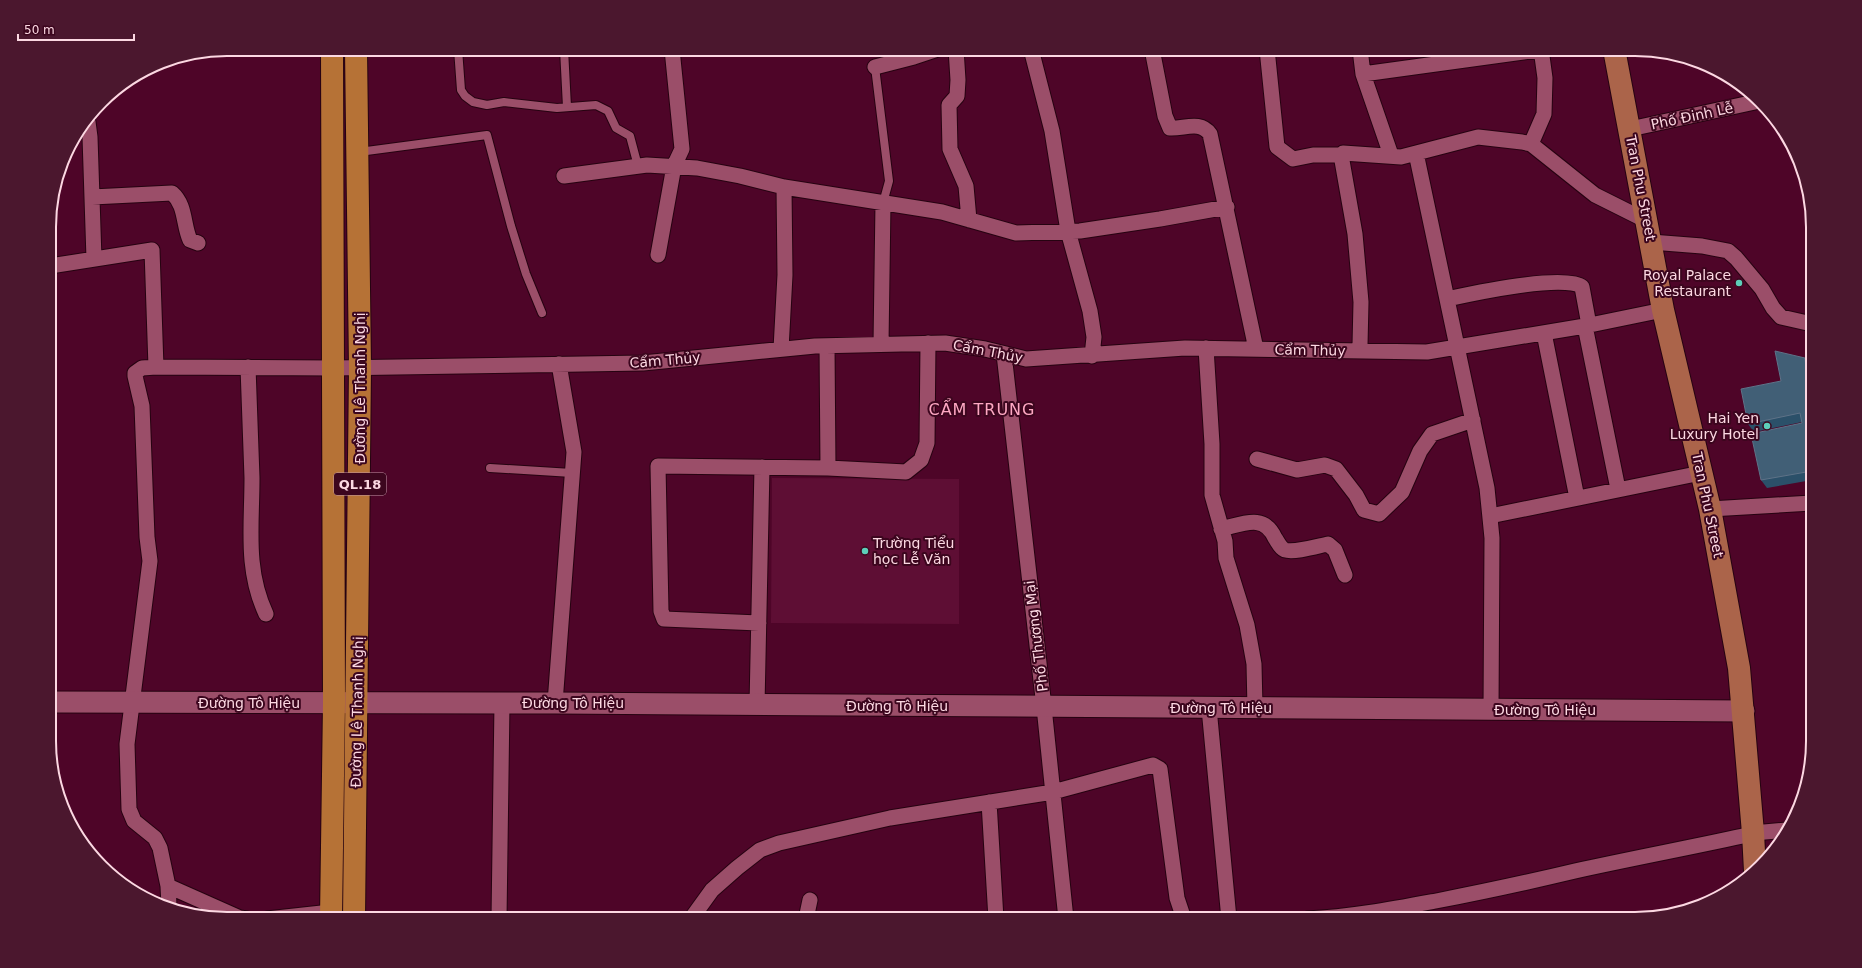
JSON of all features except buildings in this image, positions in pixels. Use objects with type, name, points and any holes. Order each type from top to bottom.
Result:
[{"type":"highway","name":"Đường Lê Thanh Nghị","points":[[331,912],[334,703],[332,56]]},
{"type":"highway","name":"Đường Lê Thanh Nghị","points":[[354,912],[360,368],[356,56]]},
{"type":"main road","name":"Tran Phu Street","points":[[1615,56],[1663,310],[1710,509],[1739,668],[1744,711],[1755,863]]},
{"type":"street","points":[[658,256],[674,166],[682,149],[673,56]]},
{"type":"street","points":[[875,67],[917,56]]},
{"type":"street","points":[[956,56],[958,80],[957,96],[949,105],[950,149],[966,186],[969,220]]},
{"type":"street","points":[[1033,56],[1052,131],[1068,231],[1090,311],[1094,337],[1092,356]]},
{"type":"street","points":[[1153,56],[1165,116],[1170,128],[1179,129],[1195,125],[1205,128],[1210,134],[1256,349]]},
{"type":"street","points":[[1268,56],[1277,147],[1293,159],[1312,155],[1341,155],[1344,153],[1391,155],[1402,157],[1478,137],[1522,142],[1531,144],[1595,195],[1647,221]]},
{"type":"street","points":[[1361,56],[1363,74],[1391,155]]},
{"type":"street","points":[[1363,74],[1463,56]]},
{"type":"street","points":[[1531,144],[1544,114],[1545,78],[1543,56]]},
{"type":"street","name":"Phố Đinh Lễ","points":[[1630,129],[1753,103]]},
{"type":"street","points":[[89,127],[94,259]]},
{"type":"street","points":[[1416,153],[1487,488],[1492,538],[1491,709]]},
{"type":"street","points":[[1341,155],[1355,234],[1361,302],[1360,345],[1358,351]]},
{"type":"street","points":[[564,176],[638,166],[674,166],[740,176],[784,187],[942,212],[1016,234],[1080,231],[1226,207]]},
{"type":"street","points":[[781,349],[785,275],[784,187]]},
{"type":"street","points":[[92,197],[172,193],[178,198],[183,209],[190,240],[198,243]]},
{"type":"street","points":[[881,344],[883,203]]},
{"type":"street","points":[[1651,242],[1702,246],[1728,251],[1736,258],[1762,289],[1773,308],[1781,317],[1806,323]]},
{"type":"street","points":[[56,265],[152,250],[156,367]]},
{"type":"street","points":[[1446,299],[1510,287],[1571,282],[1582,288],[1587,325],[1618,489]]},
{"type":"street","name":"Cẩm Thủy","points":[[132,703],[150,557],[147,537],[142,406],[134,376],[135,373],[142,368],[360,368],[643,363],[781,349],[928,343],[945,343],[1026,359],[1206,348],[1427,352],[1544,333],[1663,310]]},
{"type":"street","points":[[1544,333],[1577,498]]},
{"type":"street","points":[[759,623],[664,619],[661,611],[658,466],[828,468],[906,472],[921,460],[927,443],[928,343]]},
{"type":"street","points":[[827,346],[828,468]]},
{"type":"street","points":[[1206,348],[1212,444],[1212,495],[1221,529],[1226,558],[1247,625],[1254,664],[1255,708]]},
{"type":"street","name":"Phố Thương Mại","points":[[1004,354],[1044,707],[1065,912]]},
{"type":"street","points":[[555,703],[574,452],[559,364]]},
{"type":"street","points":[[248,368],[252,478],[250,554],[256,590],[266,614]]},
{"type":"street","points":[[1257,459],[1297,470],[1325,465],[1336,469],[1356,495],[1364,510],[1379,514],[1402,492],[1420,451],[1432,434],[1473,420]]},
{"type":"street","points":[[757,705],[762,467]]},
{"type":"street","points":[[1490,516],[1701,473]]},
{"type":"street","points":[[1710,509],[1806,503]]},
{"type":"street","points":[[1221,529],[1261,522],[1272,530],[1279,546],[1284,550],[1291,551],[1328,544],[1335,550],[1345,575]]},
{"type":"street","name":"Đường Tô Hiệu","points":[[56,702],[555,703],[1744,711]]},
{"type":"street","points":[[132,703],[127,744],[129,808],[134,821],[155,838],[160,848],[168,886],[169,902]]},
{"type":"street","points":[[500,912],[502,703]]},
{"type":"street","points":[[1209,708],[1228,912]]},
{"type":"street","points":[[696,912],[712,890],[737,868],[760,850],[778,843],[890,818],[1053,792],[1147,766],[1158,766],[1161,775],[1177,898],[1182,912]]},
{"type":"street","points":[[989,802],[996,912]]},
{"type":"street","points":[[1404,912],[1613,863],[1669,853],[1753,833],[1780,831]]},
{"type":"street","points":[[168,886],[226,912]]},
{"type":"street","points":[[807,912],[810,900]]},
{"type":"lane","points":[[459,56],[461,90],[465,96],[473,102],[487,105],[504,102],[550,107],[596,105],[608,111],[616,128],[630,136],[638,166]]},
{"type":"lane","points":[[564,56],[567,107]]},
{"type":"lane","points":[[875,67],[889,181],[883,203]]},
{"type":"lane","points":[[357,152],[487,135],[519,253],[542,312]]},
{"type":"lane","points":[[490,468],[572,472]]},
{"type":"shaded area","name":"Trường Tiểu học Lễ Văn","points":[[772,478],[959,479],[959,624],[771,623]]},
{"type":"place","name":"Royal Palace Restaurant","points":[[1739,283]]},
{"type":"place","name":"Hai Yen Luxury Hotel","points":[[1767,426]]},
{"type":"place","name":"Trường Tiểu học Lễ Văn","points":[[865,551]]},
{"type":"district","name":"CẨM TRUNG","points":[[982,409]]}]
